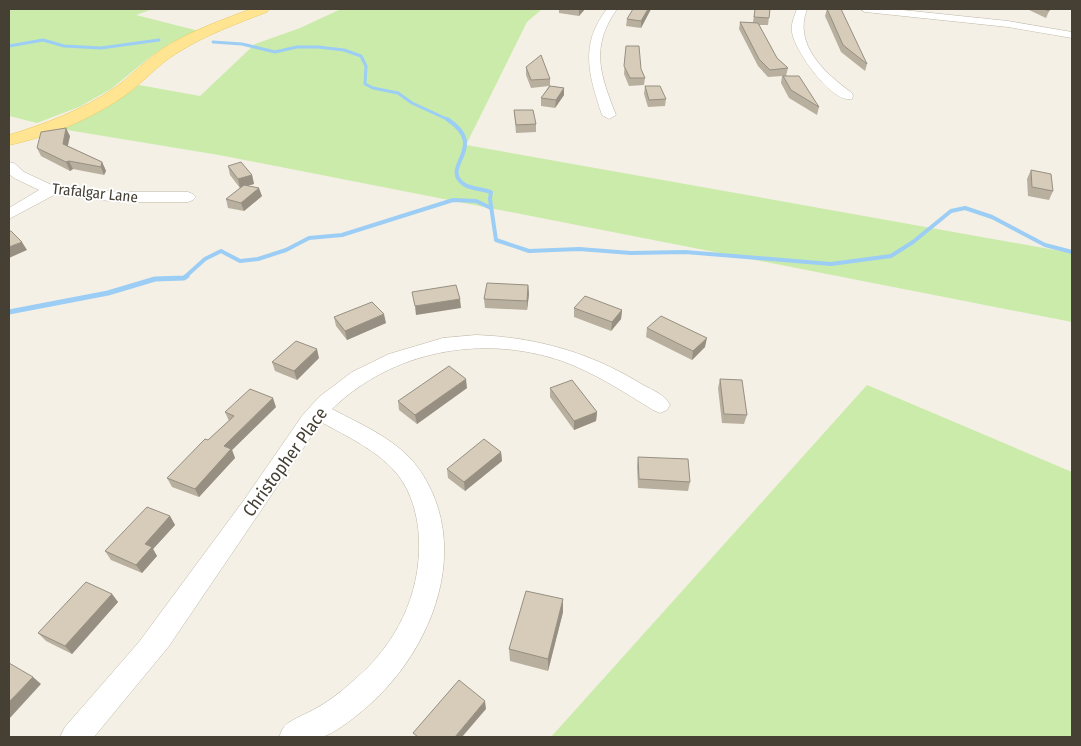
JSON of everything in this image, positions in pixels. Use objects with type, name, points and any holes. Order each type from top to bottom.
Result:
[{"type":"main road","points":[[9,140],[46,128],[101,103],[129,85],[160,58],[184,42],[213,28],[262,9]]},
{"type":"street","points":[[609,115],[599,88],[594,56],[597,31],[601,22],[612,9]]},
{"type":"street","points":[[802,9],[796,28],[806,51],[826,80],[847,96]]},
{"type":"street","points":[[865,9],[1008,19],[1072,35]]},
{"type":"street","name":"Trafalgar Lane","points":[[9,166],[19,175],[51,190],[119,197],[188,198]]},
{"type":"street","points":[[9,214],[51,190]]},
{"type":"street","name":"Christopher Place","points":[[75,737],[149,651],[318,411],[356,378],[392,359],[428,347],[475,340],[522,342],[577,360],[608,373],[660,405]]},
{"type":"street","points":[[294,737],[327,719],[347,705],[376,679],[414,627],[424,603],[431,573],[433,545],[429,519],[421,493],[414,479],[401,463],[385,450],[318,411]]},
{"type":"green space","points":[[9,9],[153,9],[136,15],[199,31],[169,44],[111,89],[79,107],[37,123],[9,116]]},
{"type":"green space","points":[[341,9],[542,9],[527,22],[466,145],[1072,253],[1072,322],[219,155],[61,129],[117,100],[139,85],[200,96],[255,44],[300,28]]},
{"type":"green space","points":[[867,385],[1072,472],[1072,737],[551,737]]},
{"type":"building","points":[[633,9],[648,9],[641,21],[627,19]]},
{"type":"building","points":[[755,9],[770,9],[769,18],[754,17]]},
{"type":"building","points":[[827,9],[841,9],[867,64],[843,45]]},
{"type":"building","points":[[740,22],[758,23],[777,58],[788,68],[770,70],[759,59]]},
{"type":"building","points":[[626,46],[639,46],[641,69],[645,78],[630,78],[624,66]]},
{"type":"building","points":[[541,55],[550,79],[531,80],[526,67]]},
{"type":"building","points":[[783,76],[799,76],[819,107],[791,90]]},
{"type":"building","points":[[550,86],[564,88],[556,100],[541,98]]},
{"type":"building","points":[[645,86],[660,86],[666,99],[649,100]]},
{"type":"building","points":[[514,110],[533,110],[536,124],[516,125]]},
{"type":"building","points":[[66,128],[63,144],[102,162],[101,167],[66,162],[37,148],[41,132]]},
{"type":"building","points":[[241,162],[252,175],[238,179],[228,166]]},
{"type":"building","points":[[1031,170],[1051,174],[1053,191],[1032,187]]},
{"type":"building","points":[[244,185],[259,188],[241,203],[226,199]]},
{"type":"building","points":[[9,231],[11,231],[22,242],[9,247]]},
{"type":"building","points":[[487,283],[528,285],[527,301],[484,299]]},
{"type":"building","points":[[456,285],[460,299],[415,306],[412,292]]},
{"type":"building","points":[[585,296],[622,310],[612,322],[574,308]]},
{"type":"building","points":[[372,302],[384,314],[345,331],[334,317]]},
{"type":"building","points":[[661,316],[707,338],[693,351],[647,328]]},
{"type":"building","points":[[296,341],[317,349],[294,371],[272,362]]},
{"type":"building","points":[[449,366],[466,379],[415,415],[398,401]]},
{"type":"building","points":[[720,379],[742,380],[747,415],[724,414]]},
{"type":"building","points":[[572,380],[597,412],[574,421],[550,388]]},
{"type":"building","points":[[250,389],[273,398],[224,446],[231,449],[195,489],[167,478],[205,439],[208,440],[234,416],[225,412]]},
{"type":"building","points":[[484,439],[501,452],[464,482],[447,469]]},
{"type":"building","points":[[638,457],[688,459],[690,482],[639,479]]},
{"type":"building","points":[[147,507],[170,516],[145,544],[152,547],[136,565],[105,551]]},
{"type":"building","points":[[86,582],[112,594],[65,646],[38,633]]},
{"type":"building","points":[[526,591],[563,599],[548,659],[509,649]]},
{"type":"building","points":[[9,663],[33,677],[9,702]]},
{"type":"building","points":[[459,680],[485,701],[455,737],[418,737],[413,733]]},
{"type":"waterway","points":[[9,46],[43,40],[64,46],[101,48],[159,40]]},
{"type":"waterway","points":[[213,42],[242,44],[275,52],[297,47],[344,50],[361,56],[366,66],[365,84],[373,88],[398,93],[412,103],[447,119]]},
{"type":"waterway","points":[[447,119],[459,129],[464,139],[465,148],[457,171],[458,178],[465,185],[491,192],[490,199],[496,240],[529,251],[579,249],[631,253],[685,252],[831,264],[891,256],[913,242],[951,211],[965,208],[992,217],[1045,245],[1072,252]]},
{"type":"waterway","points":[[185,277],[205,259],[221,251],[240,261],[258,259],[286,250],[309,238],[342,235],[453,200],[476,201],[491,208]]},
{"type":"waterway","points":[[9,312],[108,293],[155,279],[184,278],[187,276]]}]
